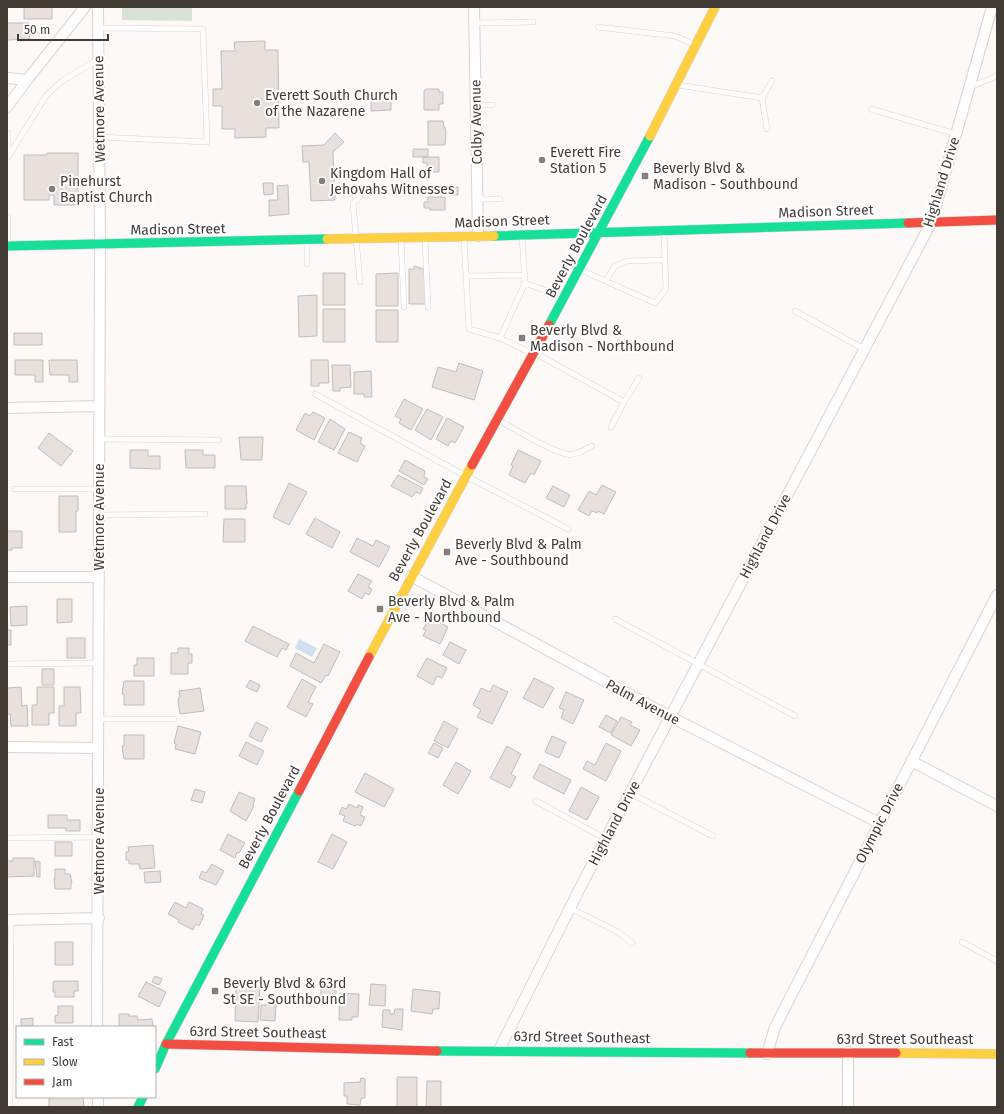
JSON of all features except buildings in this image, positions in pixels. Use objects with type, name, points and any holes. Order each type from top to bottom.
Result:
[{"type":"street","points":[[7,108],[84,7]]},
{"type":"street","name":"Wetmore Avenue","points":[[97,1026],[99,918],[98,663],[100,245],[98,7]]},
{"type":"street","name":"Colby Avenue","points":[[474,7],[478,236]]},
{"type":"street","name":"Beverly Boulevard","points":[[156,1067],[166,1044],[411,576],[601,232],[697,46],[715,7]]},
{"type":"street","name":"Highland Drive","points":[[499,1050],[570,908],[630,793],[931,222],[992,7]]},
{"type":"street","points":[[7,78],[27,80]]},
{"type":"street","name":"Madison Street","points":[[8,246],[478,236],[997,220]]},
{"type":"street","points":[[7,408],[99,406]]},
{"type":"street","name":"Palm Avenue","points":[[411,576],[671,717],[878,824]]},
{"type":"street","points":[[7,577],[99,577]]},
{"type":"street","name":"Olympic Drive","points":[[767,1054],[775,1027],[997,595]]},
{"type":"street","points":[[7,747],[98,748]]},
{"type":"street","points":[[912,762],[997,806]]},
{"type":"street","points":[[9,920],[99,918]]},
{"type":"street","name":"63rd Street Southeast","points":[[166,1044],[403,1050],[767,1054],[848,1052],[997,1054]]},
{"type":"street","points":[[848,1052],[848,1107]]},
{"type":"street","points":[[138,1107],[142,1098]]},
{"type":"lane","points":[[474,23],[533,22]]},
{"type":"lane","points":[[598,27],[675,36],[697,46]]},
{"type":"lane","points":[[98,28],[203,29],[207,142],[99,137]]},
{"type":"lane","points":[[8,133],[8,157],[46,96],[62,81],[99,58]]},
{"type":"lane","points":[[969,88],[997,76]]},
{"type":"lane","points":[[767,129],[762,98],[772,81]]},
{"type":"lane","points":[[677,85],[762,98]]},
{"type":"lane","points":[[475,105],[492,105]]},
{"type":"lane","points":[[871,109],[956,134]]},
{"type":"lane","points":[[360,196],[353,204],[360,282]]},
{"type":"lane","points":[[477,199],[500,199]]},
{"type":"lane","points":[[8,217],[8,246]]},
{"type":"lane","points":[[580,270],[655,303],[666,289],[664,230]]},
{"type":"lane","points":[[500,338],[525,283],[522,234]]},
{"type":"lane","points":[[464,236],[469,329],[500,338],[534,353],[624,402]]},
{"type":"lane","points":[[425,237],[428,307]]},
{"type":"lane","points":[[401,238],[404,307]]},
{"type":"lane","points":[[307,240],[307,264]]},
{"type":"lane","points":[[606,281],[615,266],[628,261],[665,260]]},
{"type":"lane","points":[[466,276],[525,275]]},
{"type":"lane","points":[[525,283],[564,297]]},
{"type":"lane","points":[[795,311],[864,348]]},
{"type":"lane","points":[[611,427],[639,378]]},
{"type":"lane","points":[[316,394],[466,476],[568,529]]},
{"type":"lane","points":[[497,420],[551,448],[566,454],[578,453],[592,446]]},
{"type":"lane","points":[[99,439],[219,440]]},
{"type":"lane","points":[[15,489],[99,489]]},
{"type":"lane","points":[[99,515],[205,514]]},
{"type":"lane","points":[[615,619],[795,716]]},
{"type":"lane","points":[[7,664],[98,663]]},
{"type":"lane","points":[[98,719],[174,719]]},
{"type":"lane","points":[[630,793],[713,836]]},
{"type":"lane","points":[[536,801],[606,839]]},
{"type":"lane","points":[[7,838],[98,837]]},
{"type":"lane","points":[[570,908],[618,932],[632,943]]},
{"type":"lane","points":[[9,920],[10,1107]]},
{"type":"lane","points":[[962,942],[997,961]]},
{"type":"green space","points":[[122,7],[192,7],[192,21],[122,20]]},
{"type":"water","points":[[299,639],[317,648],[312,657],[295,648]]},
{"type":"traffic: fast","points":[[549,325],[650,136]]},
{"type":"traffic: fast","points":[[494,236],[908,223]]},
{"type":"traffic: fast","points":[[7,246],[327,239]]},
{"type":"traffic: fast","points":[[156,1067],[166,1044],[299,791]]},
{"type":"traffic: fast","points":[[437,1051],[750,1053]]},
{"type":"traffic: fast","points":[[138,1107],[142,1098]]},
{"type":"traffic: slow","points":[[650,136],[715,7]]},
{"type":"traffic: slow","points":[[327,239],[494,236]]},
{"type":"traffic: slow","points":[[369,657],[472,465]]},
{"type":"traffic: slow","points":[[896,1053],[997,1054]]},
{"type":"traffic: jam","points":[[908,223],[997,220]]},
{"type":"traffic: jam","points":[[472,465],[549,325]]},
{"type":"traffic: jam","points":[[299,791],[369,657]]},
{"type":"traffic: jam","points":[[166,1044],[437,1051]]},
{"type":"traffic: jam","points":[[750,1053],[896,1053]]},
{"type":"place","name":"Everett South Church of the Nazarene","points":[[257,103]]},
{"type":"place","name":"Everett Fire Station 5","points":[[542,160]]},
{"type":"place","name":"Beverly Blvd & Madison - Southbound","points":[[645,176]]},
{"type":"place","name":"Kingdom Hall of Jehovahs Witnesses","points":[[322,181]]},
{"type":"place","name":"Pinehurst Baptist Church","points":[[52,189]]},
{"type":"place","name":"Beverly Blvd & Madison - Northbound","points":[[522,338]]},
{"type":"place","name":"Beverly Blvd & Palm Ave - Southbound","points":[[447,552]]},
{"type":"place","name":"Beverly Blvd & Palm Ave - Northbound","points":[[380,609]]},
{"type":"place","name":"Beverly Blvd & 63rd St SE - Southbound","points":[[215,991]]}]
